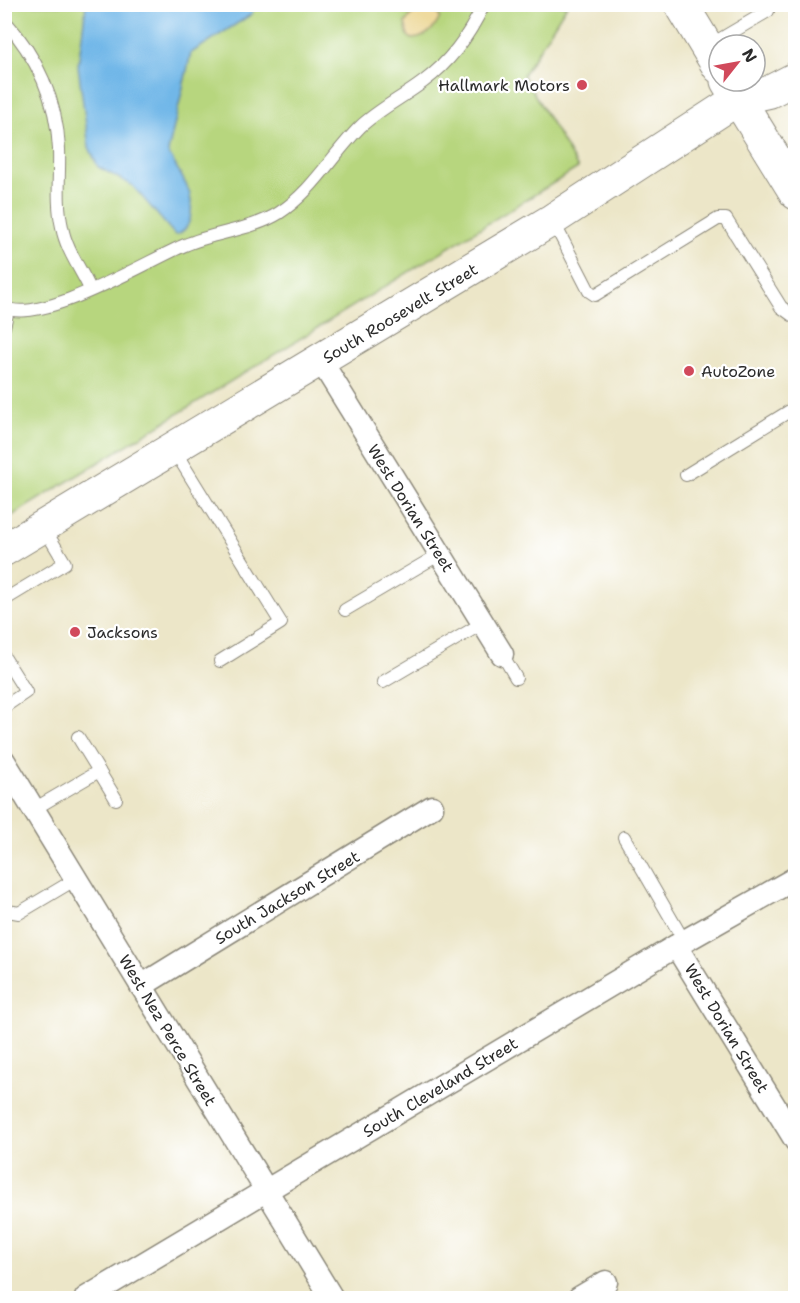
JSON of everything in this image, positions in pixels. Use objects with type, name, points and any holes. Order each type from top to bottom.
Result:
[{"type":"main road","points":[[681,4],[707,47]]},
{"type":"main road","points":[[734,93],[795,193]]},
{"type":"street","name":"South Roosevelt Street","points":[[767,92],[795,78]]},
{"type":"street","name":"South Roosevelt Street","points":[[4,550],[552,220],[728,93]]},
{"type":"street","name":"West Dorian Street","points":[[321,361],[502,654]]},
{"type":"street","name":"West Nez Perce Street","points":[[4,761],[332,1299]]},
{"type":"street","name":"South Jackson Street","points":[[141,986],[432,807]]},
{"type":"street","name":"South Cleveland Street","points":[[86,1299],[680,943],[795,878]]},
{"type":"street","name":"West Dorian Street","points":[[680,943],[795,1141]]},
{"type":"street","points":[[579,1299],[606,1282]]},
{"type":"lane","points":[[4,327],[6,309],[23,312],[41,309],[90,290],[185,245],[261,221],[292,204],[376,112],[423,82],[459,47],[484,4]]},
{"type":"lane","points":[[742,33],[768,11]]},
{"type":"lane","points":[[4,20],[30,54],[50,96],[59,149],[58,190],[62,230],[90,290]]},
{"type":"lane","points":[[552,220],[589,291],[595,295],[718,219],[726,219],[781,307],[792,315],[795,313]]},
{"type":"lane","points":[[686,475],[795,407]]},
{"type":"lane","points":[[173,449],[281,623],[220,661]]},
{"type":"lane","points":[[4,600],[65,563],[43,527]]},
{"type":"lane","points":[[345,610],[440,554]]},
{"type":"lane","points":[[383,682],[483,623]]},
{"type":"lane","points":[[502,654],[516,678]]},
{"type":"lane","points":[[4,657],[26,692],[4,707]]},
{"type":"lane","points":[[78,737],[116,799]]},
{"type":"lane","points":[[34,809],[99,771]]},
{"type":"lane","points":[[624,837],[680,943]]},
{"type":"lane","points":[[6,910],[20,913],[76,879]]},
{"type":"green space","points":[[5,5],[567,5],[523,75],[578,168],[5,520]]},
{"type":"sand","points":[[419,5],[431,5],[440,17],[429,32],[412,39],[408,36],[405,23]]},
{"type":"water","points":[[86,5],[254,5],[252,14],[191,53],[168,152],[190,195],[190,219],[181,233],[175,235],[132,185],[98,167],[89,147],[78,66]]},
{"type":"place","name":"Hallmark Motors","points":[[582,85]]},
{"type":"place","name":"AutoZone","points":[[689,371]]},
{"type":"place","name":"Jacksons","points":[[75,632]]}]
